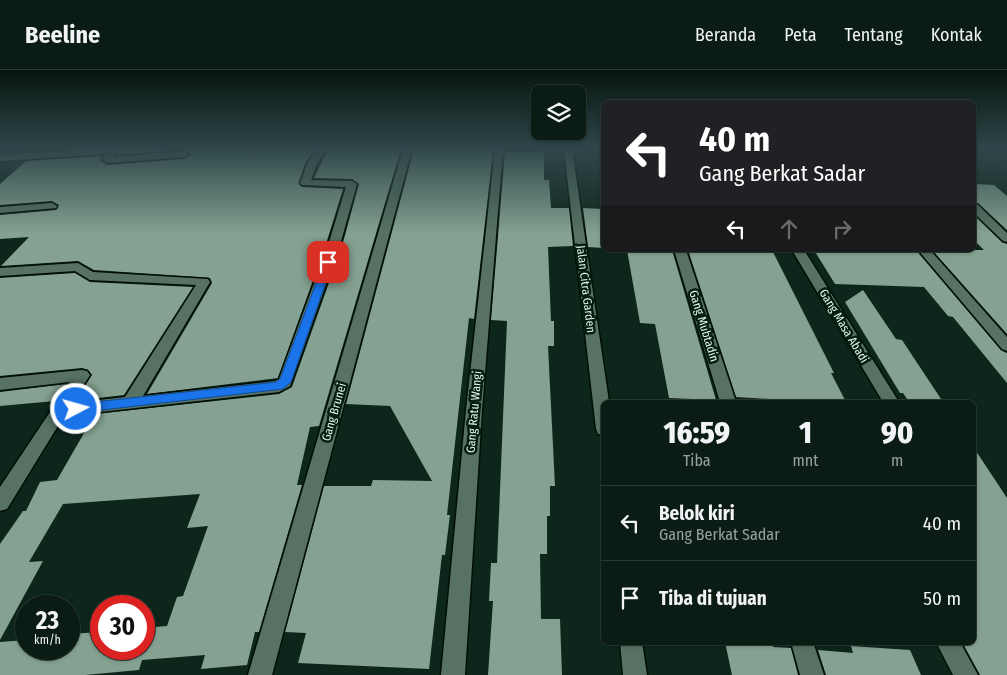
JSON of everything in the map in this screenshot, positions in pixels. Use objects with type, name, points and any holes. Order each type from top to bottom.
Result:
[{"type":"street","points":[[58,411],[279,386],[285,382],[334,244],[352,184],[305,183],[307,177]]},
{"type":"street","name":"Gang Brunei","points":[[260,675],[400,177]]},
{"type":"street","name":"Gang Ratu Wangi","points":[[453,675],[474,410],[496,177]]},
{"type":"street","name":"Jalan Citra Garden","points":[[572,177],[601,406]]},
{"type":"street","points":[[0,210],[52,206]]},
{"type":"street","points":[[976,209],[1007,239]]},
{"type":"street","name":"Gang Mubtadin","points":[[681,252],[727,400]]},
{"type":"street","name":"Gang Masa Abadi","points":[[799,252],[889,400]]},
{"type":"street","points":[[926,252],[1007,346]]},
{"type":"street","points":[[0,272],[78,267],[90,276],[204,282],[130,403]]},
{"type":"street","points":[[0,384],[82,374],[0,503]]},
{"type":"street","points":[[631,645],[635,675]]},
{"type":"street","points":[[803,645],[812,675]]},
{"type":"street","points":[[949,645],[966,675]]},
{"type":"building","points":[[8,177],[301,177],[299,184],[302,187],[343,189],[326,244],[278,378],[147,394],[212,283],[210,278],[94,270],[78,261],[1,266],[29,237],[0,239],[0,215],[56,210],[59,205],[52,201],[0,205],[0,184]]},
{"type":"building","points":[[393,177],[319,426],[310,427],[297,485],[302,485],[259,632],[255,632],[247,665],[201,669],[205,655],[155,659],[155,627],[167,626],[177,597],[183,596],[208,526],[187,528],[200,494],[63,504],[29,562],[43,561],[24,595],[15,595],[15,612],[0,640],[0,544],[23,511],[26,511],[40,482],[57,480],[95,414],[279,394],[292,387],[342,246],[359,184],[352,179],[314,178]]},
{"type":"building","points":[[406,177],[490,177],[474,319],[469,318],[447,515],[450,515],[445,555],[442,555],[429,669],[298,663],[306,633],[285,632],[324,486],[371,486],[373,480],[432,481],[390,406],[346,404]]},
{"type":"building","points":[[503,177],[544,177],[544,180],[549,180],[551,208],[569,208],[573,246],[548,247],[551,321],[554,321],[554,346],[548,346],[555,486],[550,486],[550,516],[547,516],[547,554],[540,554],[541,619],[560,619],[562,675],[488,675],[493,601],[489,601],[491,563],[497,563],[507,321],[491,320]]},
{"type":"building","points":[[976,184],[994,185],[1007,196],[1007,230],[976,203]]},
{"type":"building","points":[[583,208],[601,209],[601,248],[588,247]]},
{"type":"building","points":[[976,217],[1002,242],[1007,244],[1007,334],[934,252],[976,252],[976,250],[984,250],[976,242]]},
{"type":"building","points":[[627,252],[673,252],[716,400],[669,398],[655,324],[640,323]]},
{"type":"building","points":[[689,252],[773,252],[834,373],[831,373],[845,400],[787,400],[736,397]]},
{"type":"building","points":[[815,252],[918,252],[1001,350],[1007,353],[1007,383],[953,317],[948,316],[924,287],[835,284]]},
{"type":"building","points":[[75,273],[90,282],[193,287],[124,395],[90,399],[91,397],[77,398],[92,375],[88,370],[82,368],[0,376],[0,278]]},
{"type":"building","points":[[863,290],[896,339],[902,340],[942,400],[908,400],[903,393],[900,393],[845,302]]},
{"type":"building","points":[[66,384],[55,401],[0,406],[0,392]]},
{"type":"building","points":[[976,451],[1007,498],[1007,675],[980,675],[964,645],[976,645]]},
{"type":"building","points":[[80,633],[90,633],[90,660],[142,660],[139,670],[85,675],[0,675],[0,642],[15,641],[15,660],[80,660]]},
{"type":"building","points":[[726,645],[773,645],[773,647],[791,648],[798,675],[732,675]]},
{"type":"building","points":[[851,646],[910,650],[921,675],[826,675],[818,650],[853,653]]},
{"type":"route","points":[[76,409],[279,386],[285,382],[328,262]]}]
